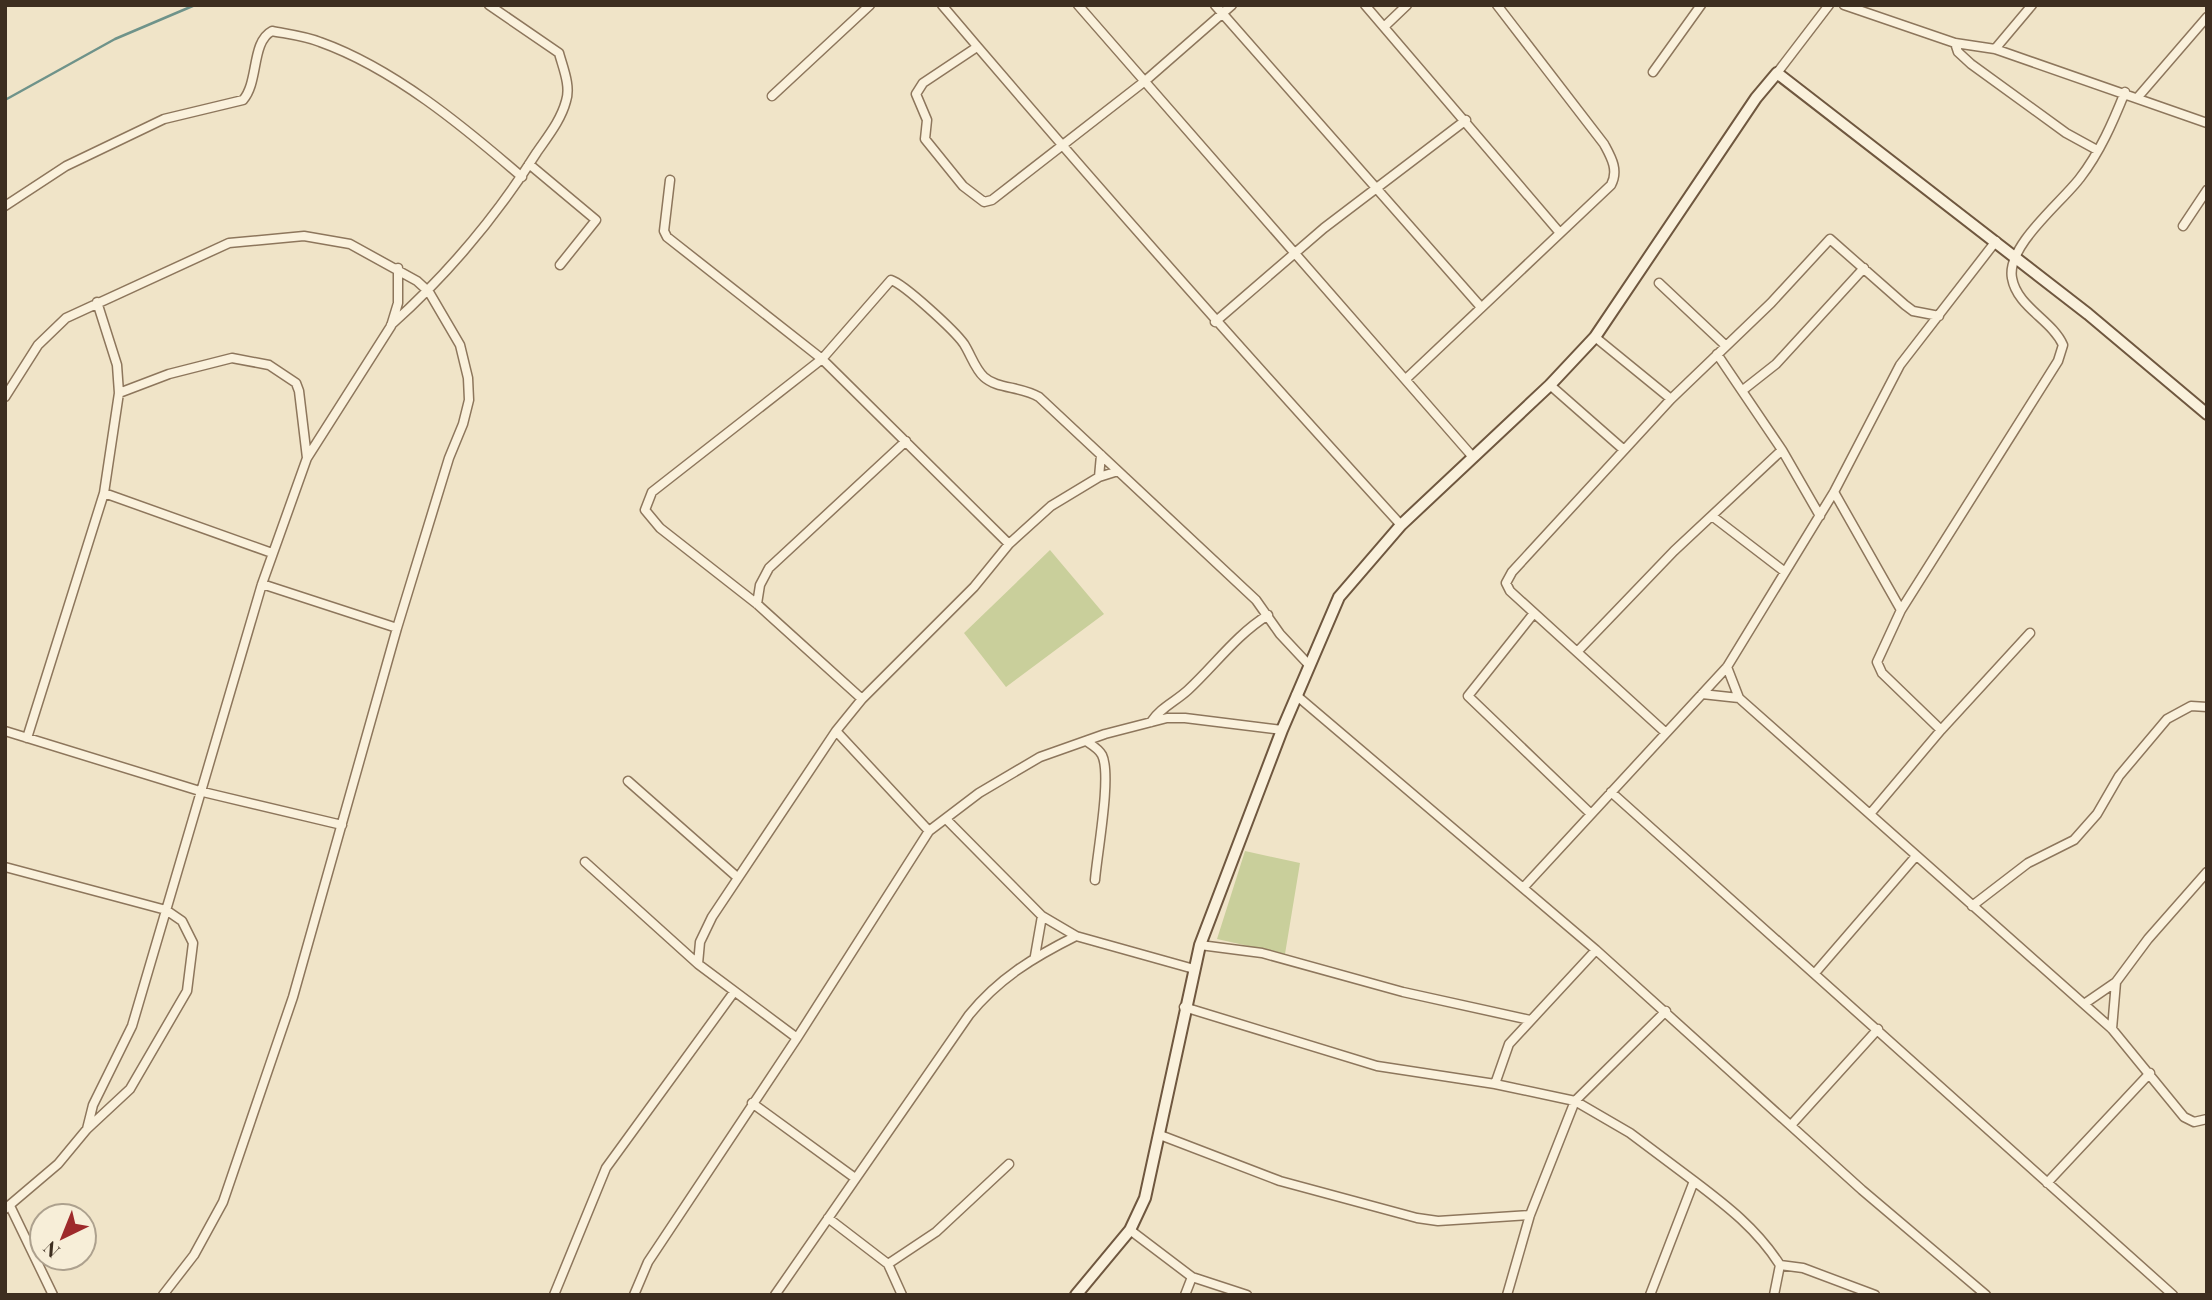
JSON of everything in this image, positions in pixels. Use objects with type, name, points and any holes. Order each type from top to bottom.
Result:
[{"type":"street","points":[[391,326],[429,292],[464,252],[522,177],[560,117],[568,98],[566,75],[559,54],[489,5]]},
{"type":"street","points":[[772,96],[870,5]]},
{"type":"street","points":[[942,5],[1060,146],[1215,322],[1401,525]]},
{"type":"street","points":[[1078,5],[1297,252],[1472,456]]},
{"type":"street","points":[[1215,5],[1480,306]]},
{"type":"street","points":[[977,47],[923,83],[916,94],[928,120],[925,139],[963,186],[984,202],[992,201],[1145,81],[1232,5]]},
{"type":"street","points":[[1365,5],[1560,233]]},
{"type":"street","points":[[1385,26],[1407,5]]},
{"type":"street","points":[[1407,378],[1611,184],[1615,177],[1614,164],[1596,133],[1565,97],[1497,5]]},
{"type":"street","points":[[1653,72],[1701,5]]},
{"type":"street","points":[[1076,1295],[1130,1230],[1145,1198],[1184,1007],[1200,945],[1282,730],[1339,597],[1401,525],[1550,385],[1595,337],[1756,99],[1829,5]]},
{"type":"street","points":[[1844,5],[1955,43],[1995,49],[2125,92],[2207,123]]},
{"type":"street","points":[[1995,49],[2032,5]]},
{"type":"street","points":[[2138,97],[2207,17]]},
{"type":"street","points":[[5,206],[66,166],[164,119],[243,100],[252,86],[262,41],[272,31],[319,41],[405,87],[470,132],[522,177]]},
{"type":"street","points":[[1955,43],[1962,57],[1987,76],[2066,133],[2097,150]]},
{"type":"street","points":[[1777,73],[1996,241],[2207,414]]},
{"type":"street","points":[[1941,730],[1882,673],[1877,662],[1901,610],[2052,372],[2063,345],[2059,336],[2023,300],[2015,287],[2011,276],[2014,256],[2080,178],[2125,92]]},
{"type":"street","points":[[1215,322],[1377,186],[1466,120]]},
{"type":"street","points":[[529,164],[596,220],[559,265]]},
{"type":"street","points":[[670,180],[664,231],[667,237],[822,359],[1009,544]]},
{"type":"street","points":[[2183,226],[2207,190]]},
{"type":"street","points":[[5,397],[38,345],[66,318],[229,243],[319,237],[351,244],[398,268],[429,292],[460,345],[469,400],[397,628],[293,998],[223,1202],[194,1255],[163,1295]]},
{"type":"street","points":[[1666,733],[1510,591],[1506,583],[1671,399],[1771,303],[1830,239],[1913,311],[1939,316]]},
{"type":"street","points":[[1523,888],[1727,667],[1820,516],[1900,365],[1996,241]]},
{"type":"street","points":[[88,1129],[93,1105],[132,1026],[272,553],[307,458],[391,326],[398,303],[398,268]]},
{"type":"street","points":[[1743,390],[1776,364],[1864,268]]},
{"type":"street","points":[[862,699],[757,604],[660,528],[645,510],[652,492],[822,359],[886,283],[895,281],[947,325],[964,344],[982,375],[992,383],[1025,388],[1039,397],[1256,600],[1280,634],[1309,665]]},
{"type":"street","points":[[1659,284],[1725,345]]},
{"type":"street","points":[[27,738],[104,493],[119,393],[117,365],[97,302]]},
{"type":"street","points":[[1595,337],[1671,399]]},
{"type":"street","points":[[1717,354],[1782,450],[1820,516]]},
{"type":"street","points":[[119,393],[223,358],[269,365],[296,383],[307,458]]},
{"type":"street","points":[[1550,385],[1624,450]]},
{"type":"street","points":[[757,604],[760,585],[769,568],[906,441]]},
{"type":"street","points":[[1577,652],[1712,516],[1782,450]]},
{"type":"street","points":[[1099,477],[1101,455]]},
{"type":"street","points":[[698,964],[700,942],[737,877],[836,732],[862,699],[974,587],[1009,544],[1051,506],[1099,477],[1118,471]]},
{"type":"street","points":[[1833,492],[1901,610]]},
{"type":"street","points":[[104,493],[272,553]]},
{"type":"street","points":[[1712,516],[1785,572]]},
{"type":"street","points":[[262,584],[397,628]]},
{"type":"street","points":[[1534,613],[1468,696],[1591,814]]},
{"type":"street","points":[[1151,722],[1159,711],[1186,692],[1237,638],[1268,615]]},
{"type":"street","points":[[1870,814],[1941,730],[2030,633]]},
{"type":"street","points":[[1727,667],[1739,698],[2112,1029],[2183,1117],[2194,1122],[2207,1119]]},
{"type":"street","points":[[1702,694],[1739,698]]},
{"type":"street","points":[[1296,695],[1596,950],[1792,1124],[1862,1190],[1986,1295]]},
{"type":"street","points":[[1972,906],[2028,863],[2074,840],[2097,814],[2119,776],[2166,719],[2191,706],[2207,708]]},
{"type":"street","points":[[634,1295],[648,1262],[797,1038],[929,831],[1040,757],[1151,722],[1185,718],[1282,730]]},
{"type":"street","points":[[5,731],[203,792],[342,825]]},
{"type":"street","points":[[836,732],[929,831]]},
{"type":"street","points":[[1086,741],[1101,754],[1104,762],[1105,788],[1095,880]]},
{"type":"street","points":[[628,780],[737,877]]},
{"type":"street","points":[[1611,792],[2173,1295]]},
{"type":"street","points":[[946,819],[1042,916],[1076,936],[1194,969]]},
{"type":"street","points":[[1815,973],[1916,856]]},
{"type":"street","points":[[585,862],[698,964],[797,1038]]},
{"type":"street","points":[[5,867],[166,910],[182,921],[193,943],[187,991],[130,1088],[88,1129],[58,1164],[8,1209],[53,1295]]},
{"type":"street","points":[[2084,1004],[2116,982],[2147,939],[2207,872]]},
{"type":"street","points":[[1035,956],[1042,916]]},
{"type":"street","points":[[775,1295],[984,997],[997,983],[1035,956],[1076,936]]},
{"type":"street","points":[[1200,945],[1262,953],[1403,992],[1530,1020]]},
{"type":"street","points":[[1495,1084],[1509,1044],[1596,950]]},
{"type":"street","points":[[2112,1029],[2116,982]]},
{"type":"street","points":[[554,1295],[606,1168],[734,992]]},
{"type":"street","points":[[1184,1007],[1377,1066],[1495,1084],[1575,1101],[1630,1133],[1694,1181],[1754,1229],[1780,1265],[1803,1268],[1875,1295]]},
{"type":"street","points":[[1507,1295],[1530,1215],[1575,1101],[1666,1011]]},
{"type":"street","points":[[1792,1124],[1878,1029]]},
{"type":"street","points":[[2047,1183],[2150,1073]]},
{"type":"street","points":[[752,1103],[855,1178]]},
{"type":"street","points":[[1160,1135],[1280,1181],[1417,1219],[1438,1221],[1530,1215]]},
{"type":"street","points":[[888,1264],[936,1232],[1009,1164]]},
{"type":"street","points":[[1650,1295],[1694,1181]]},
{"type":"street","points":[[828,1218],[888,1264],[902,1295]]},
{"type":"street","points":[[1130,1230],[1192,1277],[1247,1295]]},
{"type":"street","points":[[1774,1295],[1780,1265]]},
{"type":"street","points":[[1185,1295],[1192,1277]]},
{"type":"green space","points":[[1050,550],[1104,614],[1006,687],[964,633]]},
{"type":"green space","points":[[1245,851],[1300,863],[1285,954],[1217,939]]},
{"type":"waterway","points":[[5,100],[115,39],[195,5]]}]
